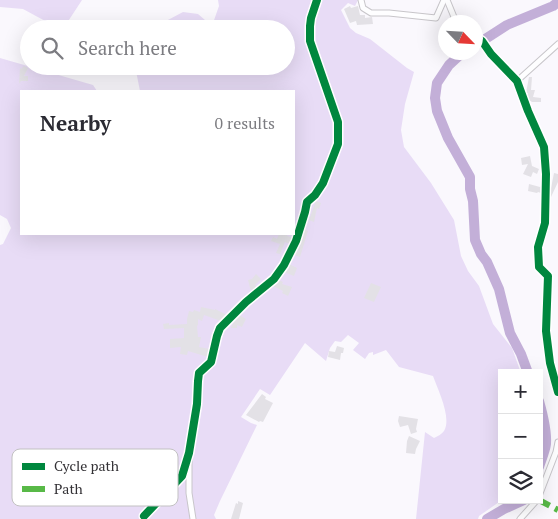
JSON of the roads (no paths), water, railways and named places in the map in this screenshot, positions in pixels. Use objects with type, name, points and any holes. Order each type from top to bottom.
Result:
[{"type":"street","points":[[178,480],[182,476],[189,453],[197,404],[199,373],[211,362],[220,328],[246,302],[274,279],[284,265],[296,242],[306,212],[307,202],[315,195],[323,183],[338,144],[338,122],[310,41],[311,18],[317,0]]},
{"type":"street","points":[[361,0],[363,8],[371,13],[436,18],[445,0]]},
{"type":"street","points":[[445,0],[453,15]]},
{"type":"street","points":[[483,42],[491,54],[517,81],[544,148],[546,174],[545,222],[538,247],[539,266],[548,276],[546,332],[550,363],[558,392]]},
{"type":"street","points":[[517,81],[558,44]]},
{"type":"street","points":[[543,486],[558,442]]},
{"type":"street","points":[[189,453],[189,493],[193,519]]},
{"type":"street","points":[[520,519],[533,504]]},
{"type":"street","points":[[144,516],[154,506]]},
{"type":"waterway","points":[[483,40],[507,25],[553,6],[558,2]]},
{"type":"waterway","points":[[454,60],[437,83],[435,98],[437,111],[448,138],[470,177],[475,240],[499,289],[510,333],[527,369]]},
{"type":"waterway","points":[[542,414],[546,444],[542,459]]},
{"type":"waterway","points":[[487,519],[515,504]]}]
